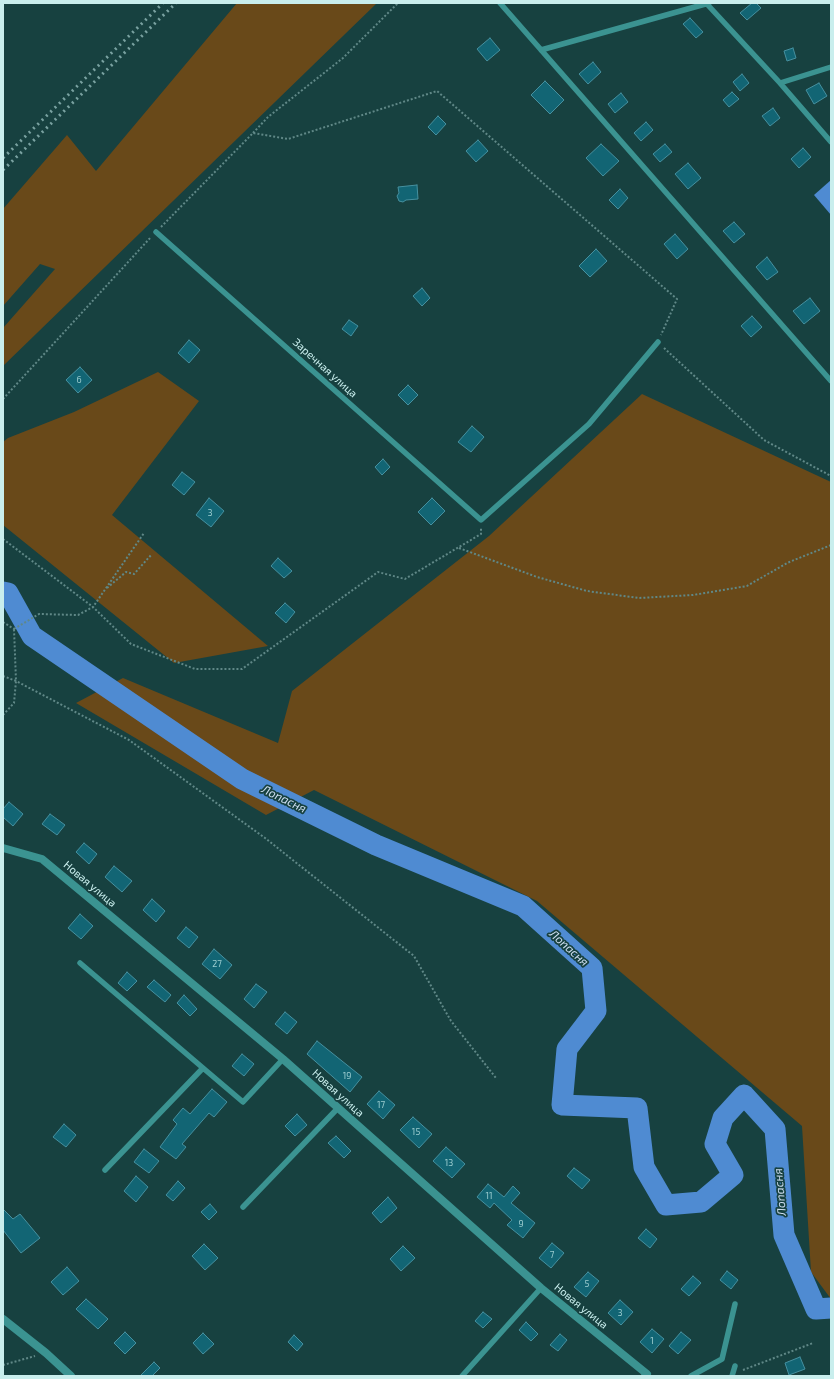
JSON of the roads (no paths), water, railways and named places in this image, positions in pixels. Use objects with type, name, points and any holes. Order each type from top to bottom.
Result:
[{"type":"street","name":"Новая улица","points":[[3,848],[42,859],[283,1059],[541,1288],[647,1375]]},
{"type":"street","points":[[3,1319],[46,1353],[70,1376]]},
{"type":"lane","points":[[500,3],[831,381]]},
{"type":"lane","points":[[542,50],[707,3],[780,83],[831,142]]},
{"type":"lane","points":[[780,83],[831,67]]},
{"type":"lane","name":"Заречная улица","points":[[156,232],[481,520],[589,424],[658,342]]},
{"type":"lane","points":[[80,963],[242,1102],[283,1059]]},
{"type":"lane","points":[[105,1170],[203,1068]]},
{"type":"lane","points":[[243,1207],[338,1108]]},
{"type":"lane","points":[[462,1376],[541,1288]]},
{"type":"lane","points":[[691,1376],[722,1359],[735,1304]]},
{"type":"lane","points":[[732,1375],[735,1366]]},
{"type":"water","points":[[831,180],[831,215],[814,195]]},
{"type":"waterway","name":"Лопасня","points":[[3,592],[8,593],[32,636],[242,779],[376,845],[523,906],[592,968],[596,1011],[567,1049],[562,1105],[637,1108],[644,1167],[666,1205],[701,1202],[733,1175],[715,1144],[723,1118],[744,1095],[775,1129],[784,1235],[816,1309],[831,1308]]},
{"type":"railway","points":[[3,158],[163,3]]},
{"type":"railway","points":[[3,170],[176,3]]}]
